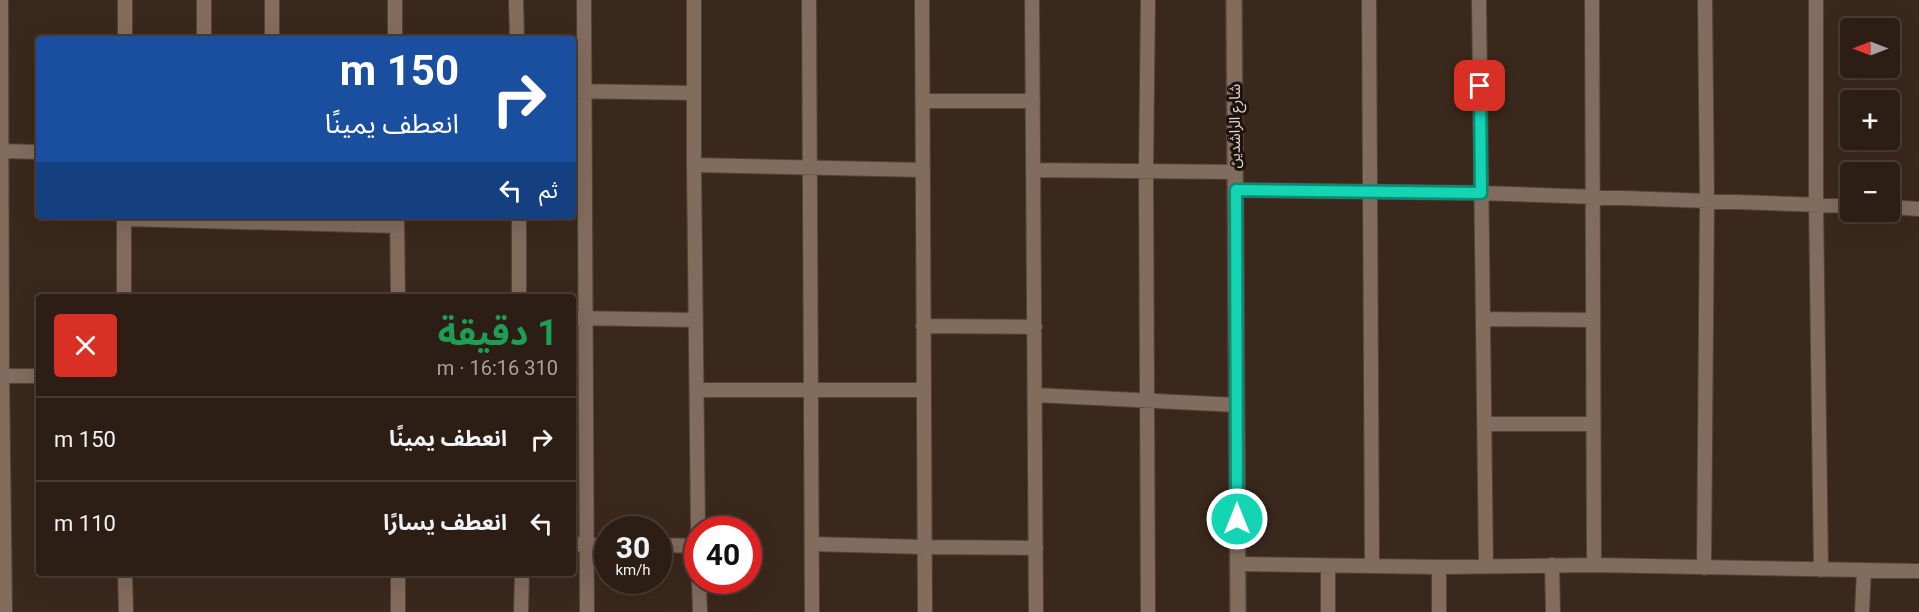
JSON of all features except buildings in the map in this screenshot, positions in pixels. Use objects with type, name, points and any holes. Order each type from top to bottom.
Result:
[{"type":"street","points":[[1,0],[1,376],[5,612]]},
{"type":"street","points":[[125,0],[125,36]]},
{"type":"street","points":[[204,0],[204,36]]},
{"type":"street","points":[[272,0],[272,36]]},
{"type":"street","points":[[395,0],[395,36]]},
{"type":"street","points":[[516,0],[516,36]]},
{"type":"street","points":[[584,0],[579,91],[580,544],[587,612]]},
{"type":"street","points":[[694,0],[698,516]]},
{"type":"street","points":[[809,0],[812,612]]},
{"type":"street","points":[[922,0],[925,612]]},
{"type":"street","points":[[1032,0],[1036,612]]},
{"type":"street","points":[[1148,0],[1146,170],[1148,612]]},
{"type":"street","name":"شارع الراشدين","points":[[1234,0],[1238,612]]},
{"type":"street","points":[[1369,0],[1372,565]]},
{"type":"street","points":[[1479,0],[1486,566]]},
{"type":"street","points":[[1592,0],[1593,566]]},
{"type":"street","points":[[1704,568],[1707,200],[1705,0]]},
{"type":"street","points":[[1816,0],[1821,570]]},
{"type":"street","points":[[579,91],[694,93]]},
{"type":"street","points":[[924,101],[1033,101]]},
{"type":"street","points":[[0,151],[36,152]]},
{"type":"street","points":[[694,165],[923,170]]},
{"type":"street","points":[[1034,170],[1235,172]]},
{"type":"street","points":[[1236,190],[1481,193],[1840,205]]},
{"type":"street","points":[[1900,208],[1919,209]]},
{"type":"street","points":[[124,219],[124,294]]},
{"type":"street","points":[[273,219],[397,221],[398,294]]},
{"type":"street","points":[[519,219],[519,294]]},
{"type":"street","points":[[579,318],[696,320]]},
{"type":"street","points":[[1483,319],[1593,320]]},
{"type":"street","points":[[923,326],[1035,327]]},
{"type":"street","points":[[1,376],[36,376]]},
{"type":"street","points":[[697,390],[924,390]]},
{"type":"street","points":[[1035,395],[1237,405]]},
{"type":"street","points":[[1484,424],[1593,424]]},
{"type":"street","points":[[812,544],[925,548],[1036,548]]},
{"type":"street","points":[[1238,564],[1439,567],[1593,566],[1919,572]]},
{"type":"street","points":[[1328,566],[1328,612]]},
{"type":"street","points":[[1552,566],[1553,612]]},
{"type":"street","points":[[1439,567],[1439,612]]},
{"type":"street","points":[[1862,612],[1864,572]]},
{"type":"street","points":[[125,576],[126,612]]},
{"type":"street","points":[[398,576],[398,612]]},
{"type":"street","points":[[521,612],[522,576]]},
{"type":"street","points":[[699,594],[700,612]]},
{"type":"route","points":[[1237,519],[1236,190],[1481,193],[1480,86]]}]
